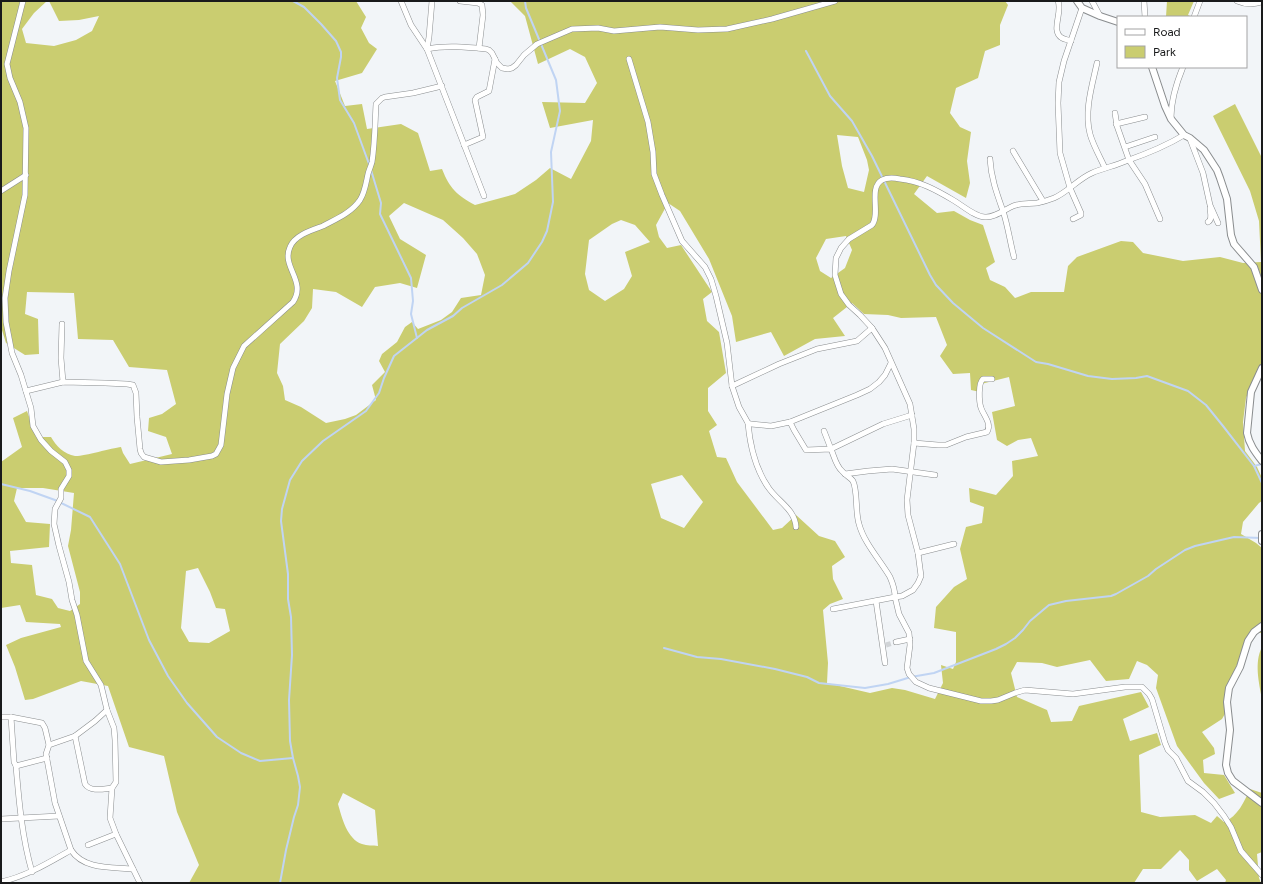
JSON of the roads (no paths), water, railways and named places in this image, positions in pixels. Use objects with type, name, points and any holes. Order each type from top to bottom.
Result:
[{"type":"street","points":[[23,1],[7,64],[10,78],[20,102],[26,128],[26,175],[25,194],[5,298],[6,322],[34,426],[41,440],[51,451],[65,462],[69,470],[69,476],[61,489],[61,498],[55,509],[54,524],[77,615],[83,651],[89,667],[103,689],[107,710],[115,732],[116,782],[112,788],[110,818],[116,834],[140,883]]},
{"type":"street","points":[[401,1],[411,25],[427,49],[484,196]]},
{"type":"street","points":[[427,49],[432,14],[432,1]]},
{"type":"street","points":[[460,1],[478,3],[482,5],[483,15],[479,48]]},
{"type":"street","points":[[427,49],[462,47],[489,50],[502,68],[508,69],[516,65],[524,55],[540,43],[572,29],[598,28],[614,30],[660,27],[698,30],[727,29],[772,19],[835,1]]},
{"type":"street","points":[[1058,1],[1060,10],[1056,28],[1057,32],[1061,38],[1071,40]]},
{"type":"street","points":[[1077,1],[1082,8],[1117,22]]},
{"type":"street","points":[[1092,1],[1100,16]]},
{"type":"street","points":[[1144,1],[1145,16]]},
{"type":"street","points":[[1194,16],[1200,1]]},
{"type":"street","points":[[1237,1],[1252,5],[1262,2]]},
{"type":"street","points":[[1073,219],[1082,216],[1070,188],[1060,154],[1058,103],[1059,82],[1064,61],[1082,8]]},
{"type":"street","points":[[464,145],[483,136],[475,98],[490,91],[495,58]]},
{"type":"street","points":[[629,59],[648,122],[653,152],[654,174],[682,240],[705,267],[711,279],[727,343],[732,386],[739,407],[748,423],[752,452],[768,488],[793,516],[796,522],[796,527]]},
{"type":"street","points":[[1097,63],[1089,96],[1088,117],[1090,134],[1105,168]]},
{"type":"street","points":[[1152,68],[1171,119],[1187,136],[1204,150],[1219,174],[1227,199],[1231,235],[1234,244],[1254,267],[1262,290]]},
{"type":"street","points":[[1171,119],[1171,105],[1177,81],[1183,68]]},
{"type":"street","points":[[26,392],[63,382],[105,382],[127,384],[133,386],[136,393],[140,449],[144,457],[161,462],[189,460],[216,454],[221,445],[227,394],[233,368],[244,346],[293,302],[297,293],[298,288],[289,262],[288,254],[290,247],[297,238],[339,218],[351,210],[360,200],[366,186],[372,163],[376,104],[379,100],[385,97],[413,93],[442,86]]},
{"type":"street","points":[[1115,113],[1116,124],[1130,160],[1145,184],[1160,219]]},
{"type":"street","points":[[1116,124],[1146,117]]},
{"type":"street","points":[[833,609],[909,593],[918,583],[921,576],[918,553],[908,514],[907,500],[914,452],[914,430],[910,404],[885,348],[872,328],[849,305],[841,294],[835,275],[836,258],[841,248],[849,239],[872,225],[874,222],[877,185],[881,180],[887,178],[908,180],[926,185],[977,216],[985,218],[1017,205],[1043,201],[1055,197],[1070,188],[1086,175],[1130,160],[1187,136]]},
{"type":"street","points":[[1187,136],[1203,173],[1210,205],[1211,218],[1208,222]]},
{"type":"street","points":[[1125,147],[1154,137]]},
{"type":"street","points":[[1013,151],[1043,201]]},
{"type":"street","points":[[990,160],[991,172],[998,200],[1003,211],[1014,257]]},
{"type":"street","points":[[1,191],[26,175]]},
{"type":"street","points":[[1210,205],[1218,223]]},
{"type":"street","points":[[62,324],[61,358],[63,382]]},
{"type":"street","points":[[732,386],[779,364],[817,349],[857,341],[872,328]]},
{"type":"street","points":[[748,423],[754,425],[771,426],[790,422],[857,395],[870,389],[879,382],[885,375],[891,363]]},
{"type":"street","points":[[1262,368],[1251,392],[1247,433],[1248,440],[1252,448],[1262,460]]},
{"type":"street","points":[[914,443],[938,446],[946,445],[966,437],[988,432],[988,422],[981,407],[980,381],[982,379],[992,379]]},
{"type":"street","points":[[790,422],[806,450],[831,449],[883,424],[912,415]]},
{"type":"street","points":[[824,431],[838,466],[854,484],[856,516],[861,531],[890,577],[899,614],[909,633],[910,645],[907,661],[908,674],[916,682],[929,688],[981,701],[998,700],[1025,690],[1073,694],[1137,686],[1142,687],[1152,699],[1165,744],[1178,762],[1184,775],[1188,781],[1203,792],[1214,803],[1224,816],[1242,850],[1262,874]]},
{"type":"street","points":[[845,474],[892,469],[935,475]]},
{"type":"street","points":[[1262,534],[1262,541]]},
{"type":"street","points":[[918,553],[954,544]]},
{"type":"street","points":[[876,601],[884,645],[885,663]]},
{"type":"street","points":[[1262,626],[1254,632],[1248,641],[1240,667],[1229,688],[1227,702],[1230,730],[1226,765],[1228,773],[1233,781],[1262,803]]},
{"type":"street","points":[[896,642],[910,639]]},
{"type":"street","points":[[49,745],[75,736],[107,710]]},
{"type":"street","points":[[1,717],[11,717],[42,723],[45,728],[49,745],[46,754],[55,803],[74,855],[92,865],[133,869]]},
{"type":"street","points":[[11,717],[14,762],[16,766],[21,818],[32,872]]},
{"type":"street","points":[[75,736],[85,784],[87,787],[92,789],[112,788]]},
{"type":"street","points":[[16,766],[47,758]]},
{"type":"street","points":[[1,819],[59,816]]},
{"type":"street","points":[[88,845],[116,834]]},
{"type":"street","points":[[1,882],[16,879],[32,872],[71,850]]},
{"type":"waterway","points":[[293,1],[304,7],[336,41],[341,52],[337,78],[340,100],[354,123],[369,164]]},
{"type":"waterway","points":[[280,883],[286,850],[298,805],[300,787],[290,741],[289,700],[292,655],[291,617],[288,599],[288,574],[281,521],[282,509],[290,480],[302,461],[323,441],[366,411],[379,393],[394,356],[427,330],[453,316],[462,308],[502,285],[528,263],[542,242],[547,231],[553,202],[551,152],[560,111],[556,80],[526,8],[525,1]]},
{"type":"waterway","points":[[806,51],[830,96],[852,121],[872,156],[930,275],[936,285],[953,303],[983,328],[1036,362],[1088,376],[1112,379],[1147,376],[1188,391],[1206,405],[1223,426],[1254,466],[1262,483]]},
{"type":"waterway","points":[[371,170],[381,203],[380,214],[411,278],[413,301],[411,314],[417,338]]},
{"type":"waterway","points":[[1254,466],[1262,464]]},
{"type":"waterway","points":[[1,484],[30,491],[55,500],[90,517],[120,564],[149,640],[168,676],[187,703],[217,737],[241,753],[260,761],[293,758]]},
{"type":"waterway","points":[[664,648],[697,657],[721,659],[775,669],[807,677],[819,683],[865,688],[888,684],[911,677],[934,673],[996,649],[1015,638],[1030,621],[1049,605],[1116,594],[1148,576],[1185,550],[1195,546],[1234,537],[1261,538]]},
{"type":"tunnel","points":[[886,645],[896,642]]}]
